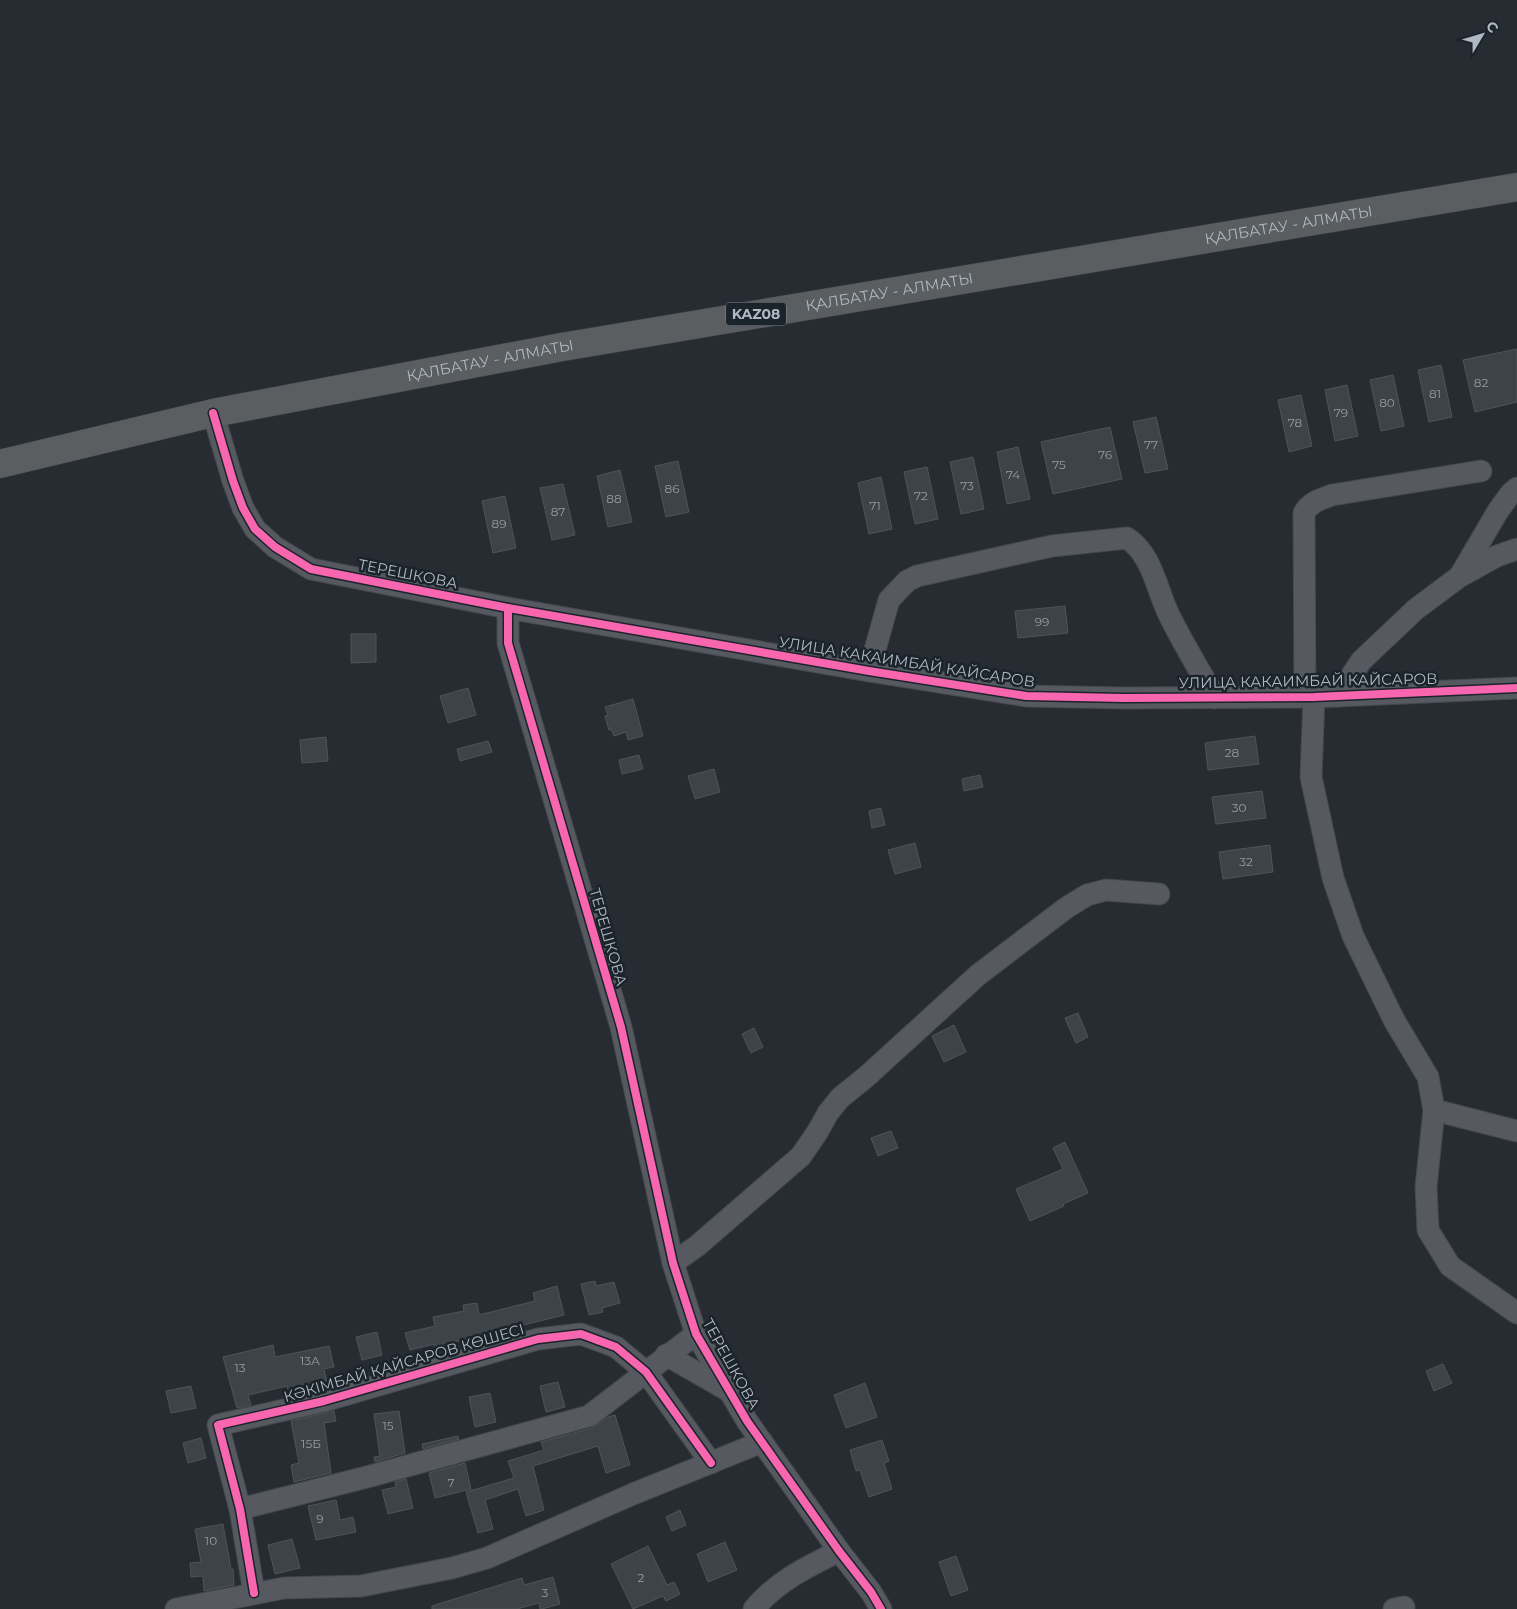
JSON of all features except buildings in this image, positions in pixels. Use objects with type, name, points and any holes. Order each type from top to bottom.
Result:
[{"type":"highway","name":"ҚАЛБАТАУ - АЛМАТЫ","points":[[0,464],[213,413],[562,347],[1517,186]]},
{"type":"street","name":"ТЕРЕШКОВА","points":[[213,413],[232,481],[243,508],[255,529],[275,547],[311,569],[508,608],[508,643],[620,1027],[673,1264],[696,1334],[762,1442],[871,1592],[881,1609]]},
{"type":"street","points":[[1481,471],[1332,495],[1316,500],[1304,513],[1311,777],[1333,878],[1357,944],[1394,1020],[1428,1077],[1434,1110],[1426,1187],[1428,1230],[1450,1266],[1517,1313]]},
{"type":"street","points":[[1459,576],[1498,511],[1517,488]]},
{"type":"street","points":[[869,672],[889,600],[907,581],[917,576],[1052,546],[1127,538],[1136,544],[1145,557],[1159,586],[1169,615],[1215,698]]},
{"type":"street","points":[[1338,696],[1360,661],[1416,609],[1459,576],[1497,556],[1517,549]]},
{"type":"street","name":"УЛИЦА КАКАИМБАЙ КАЙСАРОВ","points":[[508,608],[869,672],[1026,696],[1309,697],[1517,688]]},
{"type":"street","points":[[673,1264],[801,1156],[828,1113],[840,1098],[866,1077],[978,975],[1066,908],[1087,895],[1106,890],[1159,894]]},
{"type":"street","points":[[1434,1110],[1517,1131]]},
{"type":"street","name":"КӘКІМБАЙ ҚАЙСАРОВ КӨШЕСІ","points":[[254,1593],[240,1509],[218,1425],[324,1401],[538,1340],[581,1334],[616,1347],[646,1372],[711,1463]]},
{"type":"street","points":[[240,1509],[367,1477],[589,1416],[666,1355],[696,1334]]},
{"type":"street","points":[[666,1355],[731,1393]]},
{"type":"street","points":[[176,1609],[284,1588],[361,1586],[452,1568],[487,1558],[598,1509],[762,1442]]},
{"type":"street","points":[[754,1609],[795,1572],[840,1551]]},
{"type":"cycle path","points":[[213,413],[233,481],[243,508],[255,529],[275,547],[311,569],[508,608],[869,671],[1026,696],[1123,698],[1314,697],[1517,688]]},
{"type":"cycle path","points":[[508,608],[508,643],[621,1027],[673,1263],[696,1334],[747,1421],[839,1551],[871,1592],[881,1609]]},
{"type":"cycle path","points":[[254,1593],[240,1509],[218,1425],[324,1401],[538,1339],[581,1334],[616,1347],[646,1372],[711,1463]]}]
